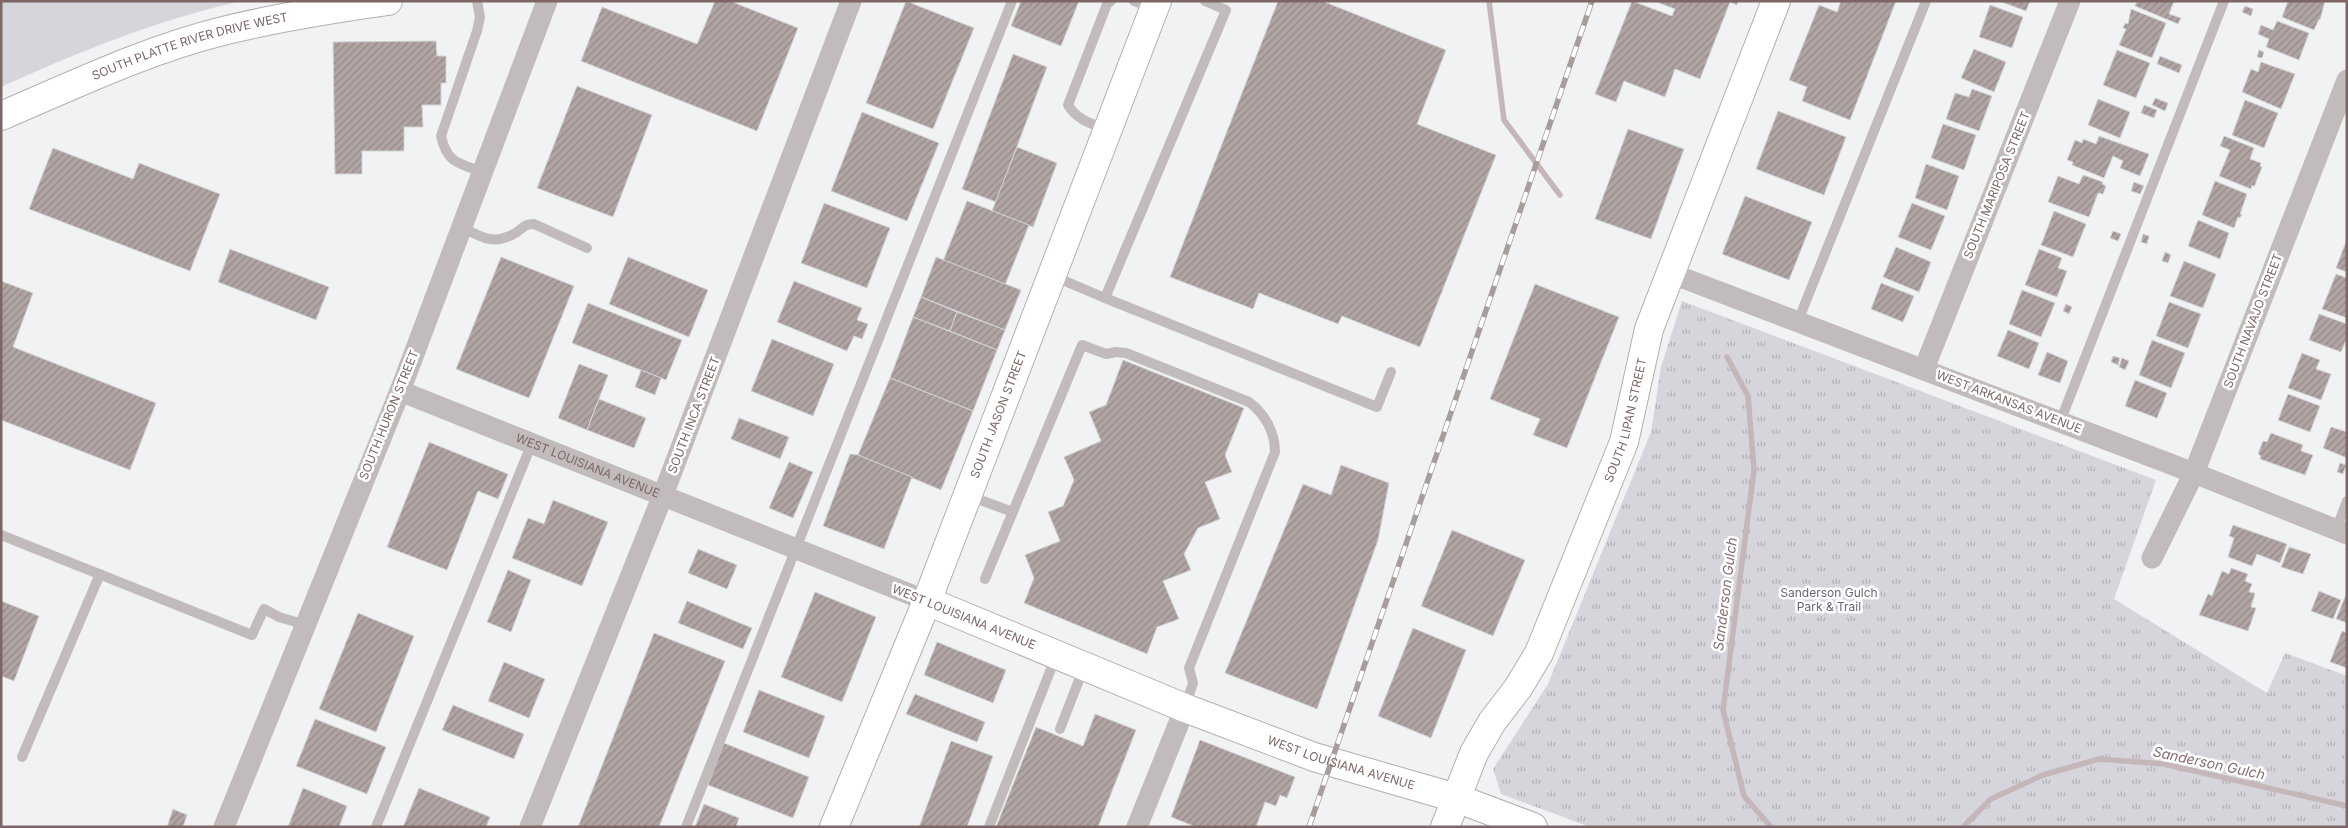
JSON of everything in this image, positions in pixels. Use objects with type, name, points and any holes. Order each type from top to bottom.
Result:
[{"type":"street","name":"SOUTH PLATTE RIVER DRIVE WEST","points":[[1,116],[133,60],[217,32],[314,12],[388,1]]},
{"type":"street","name":"SOUTH HURON STREET","points":[[224,827],[400,391],[548,1]]},
{"type":"street","name":"SOUTH INCA STREET","points":[[530,827],[663,495],[851,1]]},
{"type":"street","name":"SOUTH LIPAN STREET","points":[[1445,827],[1474,753],[1492,722],[1518,688],[1539,653],[1624,442],[1649,329],[1776,1]]},
{"type":"street","name":"SOUTH MARIPOSA STREET","points":[[1924,369],[2070,1]]},
{"type":"street","name":"SOUTH JASON STREET","points":[[834,827],[926,601],[1108,130],[1149,4]]},
{"type":"street","name":"SOUTH NAVAJO STREET","points":[[2152,558],[2194,473],[2347,80]]},
{"type":"street","name":"WEST ARKANSAS AVENUE","points":[[1670,273],[2194,473],[2341,532]]},
{"type":"street","name":"WEST LOUISIANA AVENUE","points":[[400,391],[795,548],[1185,708],[1334,764],[1456,798],[1533,827]]},
{"type":"street","points":[[1136,827],[1185,708]]},
{"type":"lane","points":[[477,1],[480,17],[441,136],[444,149],[453,161],[482,172]]},
{"type":"lane","points":[[686,827],[1012,1]]},
{"type":"lane","points":[[1108,130],[1086,122],[1073,113],[1068,105],[1107,4],[1111,1]]},
{"type":"lane","points":[[1105,298],[1226,10],[1205,1]]},
{"type":"lane","points":[[1798,321],[1926,1]]},
{"type":"lane","points":[[2060,422],[2224,1]]},
{"type":"lane","points":[[462,227],[486,240],[505,238],[525,224],[534,224],[588,248]]},
{"type":"lane","points":[[1052,275],[1376,407],[1390,372]]},
{"type":"lane","points":[[985,579],[1082,345],[1106,354],[1126,353],[1249,402],[1259,410],[1273,434],[1274,452],[1189,668],[1193,682],[1185,708]]},
{"type":"lane","points":[[376,827],[532,444]]},
{"type":"lane","points":[[967,495],[1013,512]]},
{"type":"lane","points":[[2341,532],[2347,501]]},
{"type":"lane","points":[[1,535],[252,635],[264,609],[280,617],[306,625]]},
{"type":"lane","points":[[22,757],[100,574]]},
{"type":"lane","points":[[989,827],[1057,655]]},
{"type":"lane","points":[[1060,729],[1085,666]]},
{"type":"green space","points":[[1,1],[241,1],[149,27],[59,61],[1,87]]},
{"type":"green space","name":"Sanderson Gulch Park & Trail","points":[[1682,301],[2156,480],[2114,599],[2267,693],[2285,653],[2347,676],[2347,827],[1590,827],[1501,794],[1493,769],[1548,684],[1651,432],[1661,367]]},
{"type":"building","points":[[715,1],[730,1],[798,28],[757,131],[581,61],[602,7],[697,44]]},
{"type":"building","points":[[906,1],[974,28],[933,129],[866,103]]},
{"type":"building","points":[[1021,1],[1079,1],[1061,46],[1011,26]]},
{"type":"building","points":[[1278,1],[1322,1],[1446,50],[1417,124],[1496,155],[1420,347],[1342,316],[1338,324],[1259,293],[1253,309],[1170,277]]},
{"type":"building","points":[[1632,1],[1672,16],[1675,9],[1654,1],[1738,1],[1737,5],[1730,2],[1700,79],[1675,69],[1665,97],[1624,81],[1616,102],[1595,94]]},
{"type":"building","points":[[1841,1],[1896,1],[1850,120],[1802,101],[1807,87],[1789,80],[1819,5],[1837,12]]},
{"type":"building","points":[[1999,1],[2030,1],[2026,11]]},
{"type":"building","points":[[2137,1],[2174,1],[2169,14],[2181,18],[2178,24],[2135,6]]},
{"type":"building","points":[[2288,1],[2325,1],[2320,20],[2314,30],[2282,17]]},
{"type":"building","points":[[1990,5],[2023,17],[2012,48],[1979,37]]},
{"type":"building","points":[[2245,6],[2253,9],[2251,16],[2242,12]]},
{"type":"building","points":[[2131,9],[2166,23],[2152,58],[2119,45],[2126,29],[2123,28],[2125,23],[2128,24]]},
{"type":"building","points":[[2277,21],[2309,33],[2299,60],[2266,47],[2269,39],[2258,34],[2261,25],[2273,30]]},
{"type":"building","points":[[436,41],[437,56],[446,56],[446,83],[441,83],[441,105],[422,105],[423,127],[404,127],[404,151],[362,151],[362,174],[335,174],[333,42]]},
{"type":"building","points":[[1974,49],[2006,62],[1994,92],[1961,78]]},
{"type":"building","points":[[2117,50],[2150,63],[2136,98],[2103,85]]},
{"type":"building","points":[[2259,50],[2264,52],[2262,58],[2257,57]]},
{"type":"building","points":[[1013,54],[1047,67],[996,202],[962,189]]},
{"type":"building","points":[[2160,56],[2182,65],[2179,73],[2157,64]]},
{"type":"building","points":[[2261,62],[2295,74],[2281,109],[2242,92],[2251,69],[2258,72]]},
{"type":"building","points":[[577,86],[652,115],[613,217],[537,188]]},
{"type":"building","points":[[1972,89],[1992,96],[1979,131],[1946,119],[1955,93],[1969,97]]},
{"type":"building","points":[[2155,98],[2168,103],[2165,111],[2152,105]]},
{"type":"building","points":[[2098,99],[2130,112],[2120,138],[2088,125]]},
{"type":"building","points":[[2245,100],[2278,113],[2264,148],[2232,135]]},
{"type":"building","points":[[2144,105],[2157,110],[2154,118],[2141,113]]},
{"type":"building","points":[[1778,111],[1846,137],[1824,195],[1756,169]]},
{"type":"building","points":[[862,112],[939,143],[907,221],[831,191]]},
{"type":"building","points":[[1943,124],[1976,135],[1964,170],[1931,158]]},
{"type":"building","points":[[1628,129],[1684,149],[1651,239],[1595,219]]},
{"type":"building","points":[[2099,136],[2149,154],[2140,176],[2120,168],[2123,161],[2113,156],[2104,178],[2072,165],[2073,162],[2067,160],[2075,140],[2082,143],[2083,139],[2096,144]]},
{"type":"building","points":[[2224,136],[2254,148],[2250,159],[2261,163],[2260,166],[2262,167],[2254,187],[2252,185],[2251,189],[2219,176],[2230,150],[2220,146]]},
{"type":"building","points":[[1017,147],[1057,163],[1033,227],[992,211]]},
{"type":"building","points":[[53,148],[133,179],[139,163],[220,194],[190,271],[29,209]]},
{"type":"building","points":[[1926,164],[1959,176],[1947,210],[1915,198]]},
{"type":"building","points":[[2083,175],[2103,182],[2102,184],[2106,186],[2103,194],[2098,193],[2089,217],[2048,202],[2058,176],[2079,184]]},
{"type":"building","points":[[2215,181],[2247,194],[2240,214],[2242,214],[2240,218],[2238,217],[2234,228],[2202,215]]},
{"type":"building","points":[[2134,182],[2144,186],[2140,194],[2131,191]]},
{"type":"building","points":[[1745,196],[1812,222],[1789,280],[1722,254]]},
{"type":"building","points":[[967,201],[1029,225],[1005,285],[943,261]]},
{"type":"building","points":[[824,203],[890,228],[867,288],[801,263]]},
{"type":"building","points":[[1912,203],[1945,216],[1931,250],[1898,237]]},
{"type":"building","points":[[2054,211],[2086,224],[2073,257],[2041,245]]},
{"type":"building","points":[[2198,220],[2229,233],[2220,259],[2188,246]]},
{"type":"building","points":[[2113,231],[2121,234],[2118,241],[2110,238]]},
{"type":"building","points":[[2143,234],[2149,236],[2147,244],[2141,242]]},
{"type":"building","points":[[2347,239],[2347,272],[2336,268]]},
{"type":"building","points":[[1896,247],[1931,262],[1919,292],[1883,277]]},
{"type":"building","points":[[230,249],[329,287],[316,320],[218,282]]},
{"type":"building","points":[[2039,249],[2062,258],[2058,268],[2067,271],[2057,297],[2025,285]]},
{"type":"building","points":[[2165,252],[2171,255],[2168,263],[2162,261]]},
{"type":"building","points":[[501,257],[574,286],[529,398],[456,369]]},
{"type":"building","points":[[628,257],[708,290],[689,337],[609,304]]},
{"type":"building","points":[[936,257],[1021,290],[1005,330],[921,297]]},
{"type":"building","points":[[2184,261],[2216,274],[2203,308],[2170,296]]},
{"type":"building","points":[[2336,274],[2347,278],[2347,318],[2322,309]]},
{"type":"building","points":[[1,281],[33,293],[13,347],[156,403],[130,470],[1,420]]},
{"type":"building","points":[[794,281],[862,308],[857,320],[868,324],[862,339],[854,336],[847,351],[777,322]]},
{"type":"building","points":[[1881,283],[1914,296],[1903,322],[1871,309]]},
{"type":"building","points":[[1535,284],[1619,317],[1567,448],[1533,435],[1540,419],[1490,399]]},
{"type":"building","points":[[2022,290],[2055,303],[2041,337],[2009,324]]},
{"type":"building","points":[[921,297],[957,312],[950,331],[913,317]]},
{"type":"building","points":[[2169,302],[2201,314],[2188,348],[2156,336]]},
{"type":"building","points":[[588,303],[682,340],[666,380],[572,343]]},
{"type":"building","points":[[2066,304],[2072,307],[2069,314],[2063,311]]},
{"type":"building","points":[[957,312],[1005,330],[997,350],[950,331]]},
{"type":"building","points":[[2319,314],[2347,324],[2347,338],[2341,352],[2309,340]]},
{"type":"building","points":[[913,317],[997,350],[973,411],[890,378]]},
{"type":"building","points":[[2008,330],[2039,343],[2029,369],[1997,356]]},
{"type":"building","points":[[772,339],[834,364],[813,416],[751,391]]},
{"type":"building","points":[[2152,340],[2185,353],[2171,388],[2139,375]]},
{"type":"building","points":[[2047,352],[2068,361],[2060,383],[2038,375]]},
{"type":"building","points":[[2302,353],[2320,360],[2316,369],[2331,374],[2321,400],[2288,388]]},
{"type":"building","points":[[2113,356],[2120,358],[2118,365],[2111,362]]},
{"type":"building","points":[[2122,358],[2129,361],[2125,370],[2119,367]]},
{"type":"building","points":[[1123,360],[1244,408],[1225,455],[1232,472],[1205,482],[1220,519],[1198,528],[1184,554],[1191,570],[1163,581],[1179,619],[1157,627],[1147,654],[1024,603],[1034,578],[1025,555],[1060,541],[1048,512],[1063,506],[1074,480],[1064,457],[1101,441],[1089,412],[1106,405]]},
{"type":"building","points":[[579,364],[608,375],[587,430],[558,418]]},
{"type":"building","points":[[641,370],[661,378],[655,395],[635,387]]},
{"type":"building","points":[[890,378],[973,411],[941,490],[858,455]]},
{"type":"building","points":[[2135,380],[2167,393],[2157,418],[2125,406]]},
{"type":"building","points":[[2288,394],[2320,406],[2310,432],[2278,420]]},
{"type":"building","points":[[599,399],[646,418],[634,448],[587,430]]},
{"type":"building","points":[[739,418],[789,437],[780,459],[731,439]]},
{"type":"building","points":[[2331,427],[2347,432],[2347,458],[2323,448]]},
{"type":"building","points":[[2271,433],[2303,445],[2301,451],[2313,455],[2305,475],[2260,459],[2261,456],[2258,454],[2263,441],[2267,442]]},
{"type":"building","points":[[429,442],[508,474],[498,499],[478,491],[447,570],[387,547]]},
{"type":"building","points":[[850,454],[858,455],[912,477],[884,549],[823,526]]},
{"type":"building","points":[[789,462],[813,472],[793,518],[769,508]]},
{"type":"building","points":[[2340,463],[2346,465],[2343,474],[2337,472]]},
{"type":"building","points":[[1341,465],[1389,483],[1378,540],[1317,709],[1225,673],[1303,484],[1331,495]]},
{"type":"building","points":[[553,500],[608,522],[582,586],[512,558],[528,518],[544,524]]},
{"type":"building","points":[[2233,525],[2287,544],[2280,563],[2257,554],[2252,566],[2228,557],[2234,538],[2229,536]]},
{"type":"building","points":[[1452,530],[1525,560],[1493,636],[1421,606]]},
{"type":"building","points":[[2289,547],[2311,554],[2303,574],[2281,567]]},
{"type":"building","points":[[698,549],[737,565],[727,589],[688,573]]},
{"type":"building","points":[[2231,568],[2248,574],[2245,581],[2252,584],[2249,592],[2255,593],[2251,607],[2256,608],[2248,631],[2199,615],[2208,594],[2212,596],[2222,571],[2229,574]]},
{"type":"building","points":[[508,570],[531,580],[511,632],[487,622]]},
{"type":"building","points":[[2319,591],[2341,600],[2333,619],[2311,611]]},
{"type":"building","points":[[815,592],[876,617],[842,702],[781,677]]},
{"type":"building","points":[[2347,592],[2347,623],[2336,619]]},
{"type":"building","points":[[1,601],[39,616],[14,681],[1,676]]},
{"type":"building","points":[[687,601],[752,628],[743,649],[678,623]]},
{"type":"building","points":[[358,613],[414,636],[376,732],[319,709]]},
{"type":"building","points":[[1413,628],[1466,650],[1431,738],[1378,716]]},
{"type":"building","points":[[2342,631],[2347,633],[2347,668],[2330,662]]},
{"type":"building","points":[[654,633],[725,661],[659,827],[578,827]]},
{"type":"building","points":[[937,642],[1006,670],[993,703],[924,675]]},
{"type":"building","points":[[504,662],[545,679],[529,718],[488,701]]},
{"type":"building","points":[[759,690],[825,716],[809,758],[743,732]]},
{"type":"building","points":[[915,694],[985,722],[977,742],[906,714]]},
{"type":"building","points":[[453,705],[524,734],[514,759],[442,730]]},
{"type":"building","points":[[1095,714],[1136,730],[1098,827],[996,827],[1036,727],[1083,746]]},
{"type":"building","points":[[315,719],[386,747],[367,794],[296,766]]},
{"type":"building","points":[[1200,740],[1295,777],[1287,798],[1280,795],[1276,806],[1265,802],[1256,827],[1196,827],[1171,817]]},
{"type":"building","points":[[951,741],[993,756],[967,827],[919,827]]},
{"type":"building","points":[[724,743],[809,777],[793,818],[708,785]]},
{"type":"building","points":[[303,788],[347,806],[339,827],[288,827]]},
{"type":"building","points":[[419,788],[490,817],[486,827],[403,827]]},
{"type":"building","points":[[704,804],[739,818],[736,827],[695,827]]},
{"type":"building","points":[[173,809],[187,815],[183,827],[167,827]]},
{"type":"waterway","name":"Sanderson Gulch","points":[[1489,1],[1504,120],[1560,195]]},
{"type":"waterway","name":"Sanderson Gulch","points":[[1727,357],[1748,396],[1754,470],[1723,710],[1744,796],[1771,827]]},
{"type":"waterway","name":"Sanderson Gulch","points":[[1963,827],[1991,799],[2043,775],[2099,759],[2164,764],[2347,806]]},
{"type":"railway","points":[[1309,827],[1592,1]]}]
